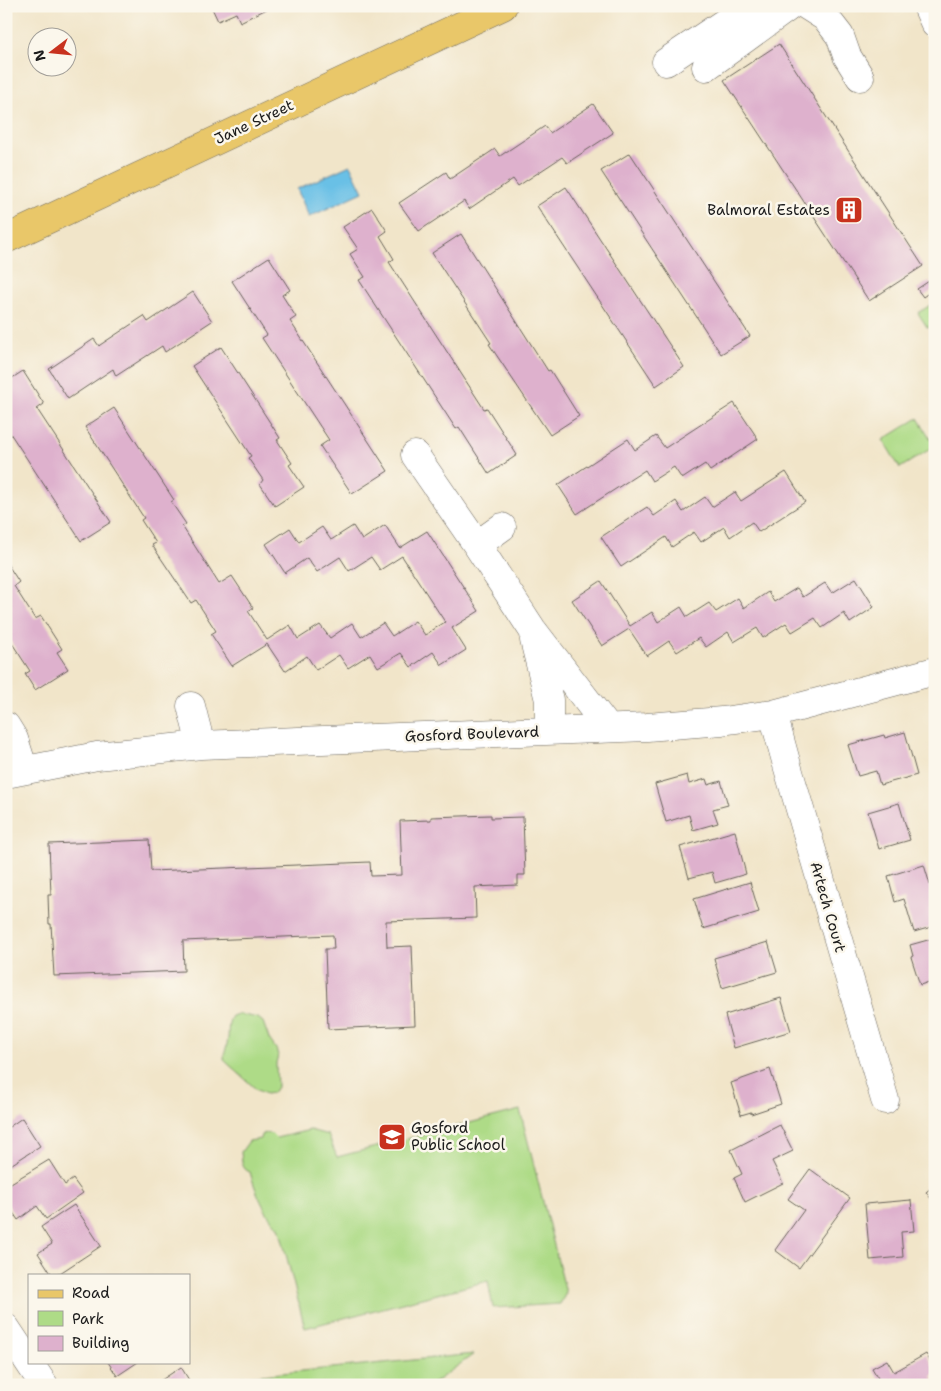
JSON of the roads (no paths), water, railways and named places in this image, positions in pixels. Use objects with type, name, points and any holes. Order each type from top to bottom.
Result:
[{"type":"main road","name":"Jane Street","points":[[6,239],[503,6]]},
{"type":"street","points":[[666,62],[749,6]]},
{"type":"street","points":[[706,67],[790,6]]},
{"type":"street","points":[[807,6],[826,18],[840,36],[847,56],[860,77]]},
{"type":"street","points":[[416,455],[532,629],[608,728]]},
{"type":"street","points":[[477,545],[502,527]]},
{"type":"street","points":[[532,629],[550,700],[549,731]]},
{"type":"street","name":"Gosford Boulevard","points":[[15,772],[97,756],[201,745],[686,724],[773,714],[935,671]]},
{"type":"street","points":[[192,706],[201,745]]},
{"type":"street","name":"Artech Court","points":[[773,714],[786,765],[885,1100]]},
{"type":"street","points":[[6,726],[14,739],[15,772]]},
{"type":"street","points":[[6,1328],[28,1361]]},
{"type":"street","points":[[30,1364],[44,1385]]},
{"type":"water","points":[[350,165],[363,192],[309,217],[297,189]]},
{"type":"place","name":"Balmoral Estates","points":[[849,210]]},
{"type":"place","name":"Gosford Public School","points":[[392,1137]]}]
